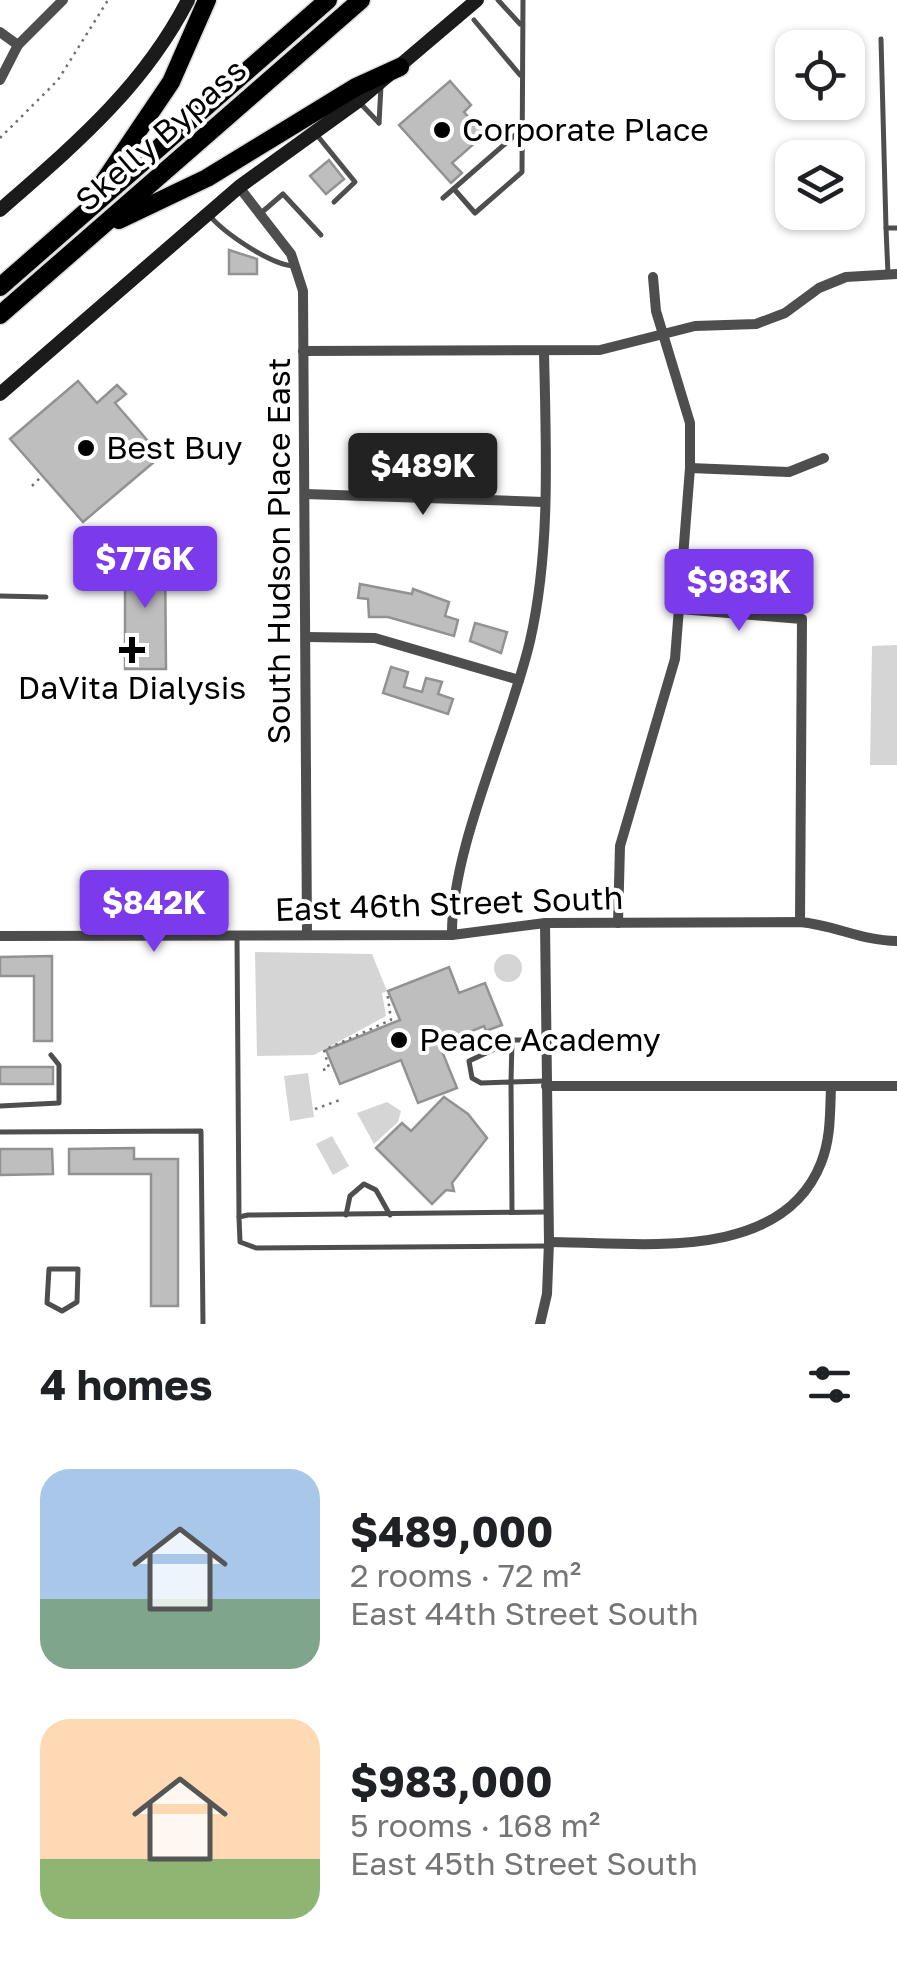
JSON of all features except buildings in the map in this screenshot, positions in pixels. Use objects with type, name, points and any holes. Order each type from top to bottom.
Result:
[{"type":"highway","points":[[78,220],[171,82],[208,0]]},
{"type":"highway","name":"Skelly Bypass","points":[[0,287],[328,0]]},
{"type":"highway","name":"Skelly Bypass","points":[[0,315],[361,0]]},
{"type":"highway","points":[[96,231],[207,178],[356,87],[400,67]]},
{"type":"main road","points":[[0,210],[124,97],[162,47],[188,0]]},
{"type":"main road","points":[[0,394],[239,187],[381,83],[477,0]]},
{"type":"street","points":[[0,80],[18,44],[63,0]]},
{"type":"street","points":[[0,32],[18,44]]},
{"type":"street","points":[[239,187],[298,266]]},
{"type":"street","name":"South Hudson Place East","points":[[298,266],[304,351],[307,936]]},
{"type":"street","points":[[304,351],[600,350],[695,326],[756,324],[785,313],[819,288],[846,277],[892,274]]},
{"type":"street","points":[[618,923],[620,846],[675,658],[690,468],[690,424],[663,333],[653,277]]},
{"type":"street","points":[[452,936],[458,878],[534,619],[544,502],[544,352]]},
{"type":"street","points":[[690,468],[789,472],[824,458]]},
{"type":"street","points":[[304,494],[544,502]]},
{"type":"street","points":[[680,610],[802,619],[800,922]]},
{"type":"street","points":[[306,638],[376,638],[519,680]]},
{"type":"street","name":"East 46th Street South","points":[[0,936],[452,936],[545,924],[800,922],[875,941],[897,940]]},
{"type":"street","points":[[540,1324],[548,1244],[545,924]]},
{"type":"street","points":[[546,1083],[897,1086]]},
{"type":"street","points":[[548,1244],[696,1240],[740,1233],[764,1223],[796,1201],[821,1164],[830,1131],[831,1086]]},
{"type":"lane","points":[[498,0],[521,26]]},
{"type":"lane","points":[[454,189],[474,213],[522,172],[523,0]]},
{"type":"lane","points":[[474,20],[522,76]]},
{"type":"lane","points":[[881,39],[886,228],[892,274]]},
{"type":"lane","points":[[358,101],[378,123],[381,83]]},
{"type":"lane","points":[[443,198],[522,129]]},
{"type":"lane","points":[[314,132],[355,182],[334,202]]},
{"type":"lane","points":[[261,213],[283,194],[321,235]]},
{"type":"lane","points":[[208,214],[225,234],[262,251],[276,263],[298,266]]},
{"type":"lane","points":[[886,228],[897,228]]},
{"type":"lane","points":[[0,596],[46,596]]},
{"type":"lane","points":[[237,936],[240,1242],[256,1248],[548,1244]]},
{"type":"lane","points":[[546,1040],[512,1041],[469,1061],[472,1078],[481,1083],[546,1083]]},
{"type":"lane","points":[[512,1041],[512,1212]]},
{"type":"lane","points":[[0,1106],[59,1103],[60,1065],[50,1056]]},
{"type":"lane","points":[[0,1132],[201,1131],[203,1324]]},
{"type":"lane","points":[[346,1215],[350,1196],[364,1184],[386,1201],[390,1215]]},
{"type":"lane","points":[[240,1217],[548,1212]]},
{"type":"lane","points":[[78,1269],[77,1302],[62,1311],[47,1303],[48,1270],[78,1269]]},
{"type":"lane","points":[[62,1311],[62,1324]]},
{"type":"path","points":[[0,138],[58,80],[108,0]]},
{"type":"path","points":[[32,486],[42,476]]},
{"type":"path","points":[[324,1070],[330,1068],[324,1050],[391,1020],[387,991]]},
{"type":"path","points":[[315,1109],[340,1100]]},
{"type":"shaded area","points":[[897,645],[897,765],[870,765],[872,646]]},
{"type":"shaded area","points":[[255,952],[372,954],[387,991],[382,993],[386,1016],[314,1055],[257,1056]]},
{"type":"shaded area","points":[[508,954],[518,958],[522,968],[518,978],[508,982],[498,978],[494,968],[498,958]]},
{"type":"shaded area","points":[[308,1073],[314,1117],[290,1121],[284,1076]]},
{"type":"shaded area","points":[[387,1102],[401,1111],[398,1122],[374,1144],[357,1113]]},
{"type":"shaded area","points":[[332,1136],[349,1166],[333,1175],[316,1144]]},
{"type":"place","name":"Corporate Place","points":[[442,130]]},
{"type":"place","name":"Best Buy","points":[[86,448]]},
{"type":"place","name":"DaVita Dialysis","points":[[132,650]]},
{"type":"place","name":"Peace Academy","points":[[399,1040]]}]
